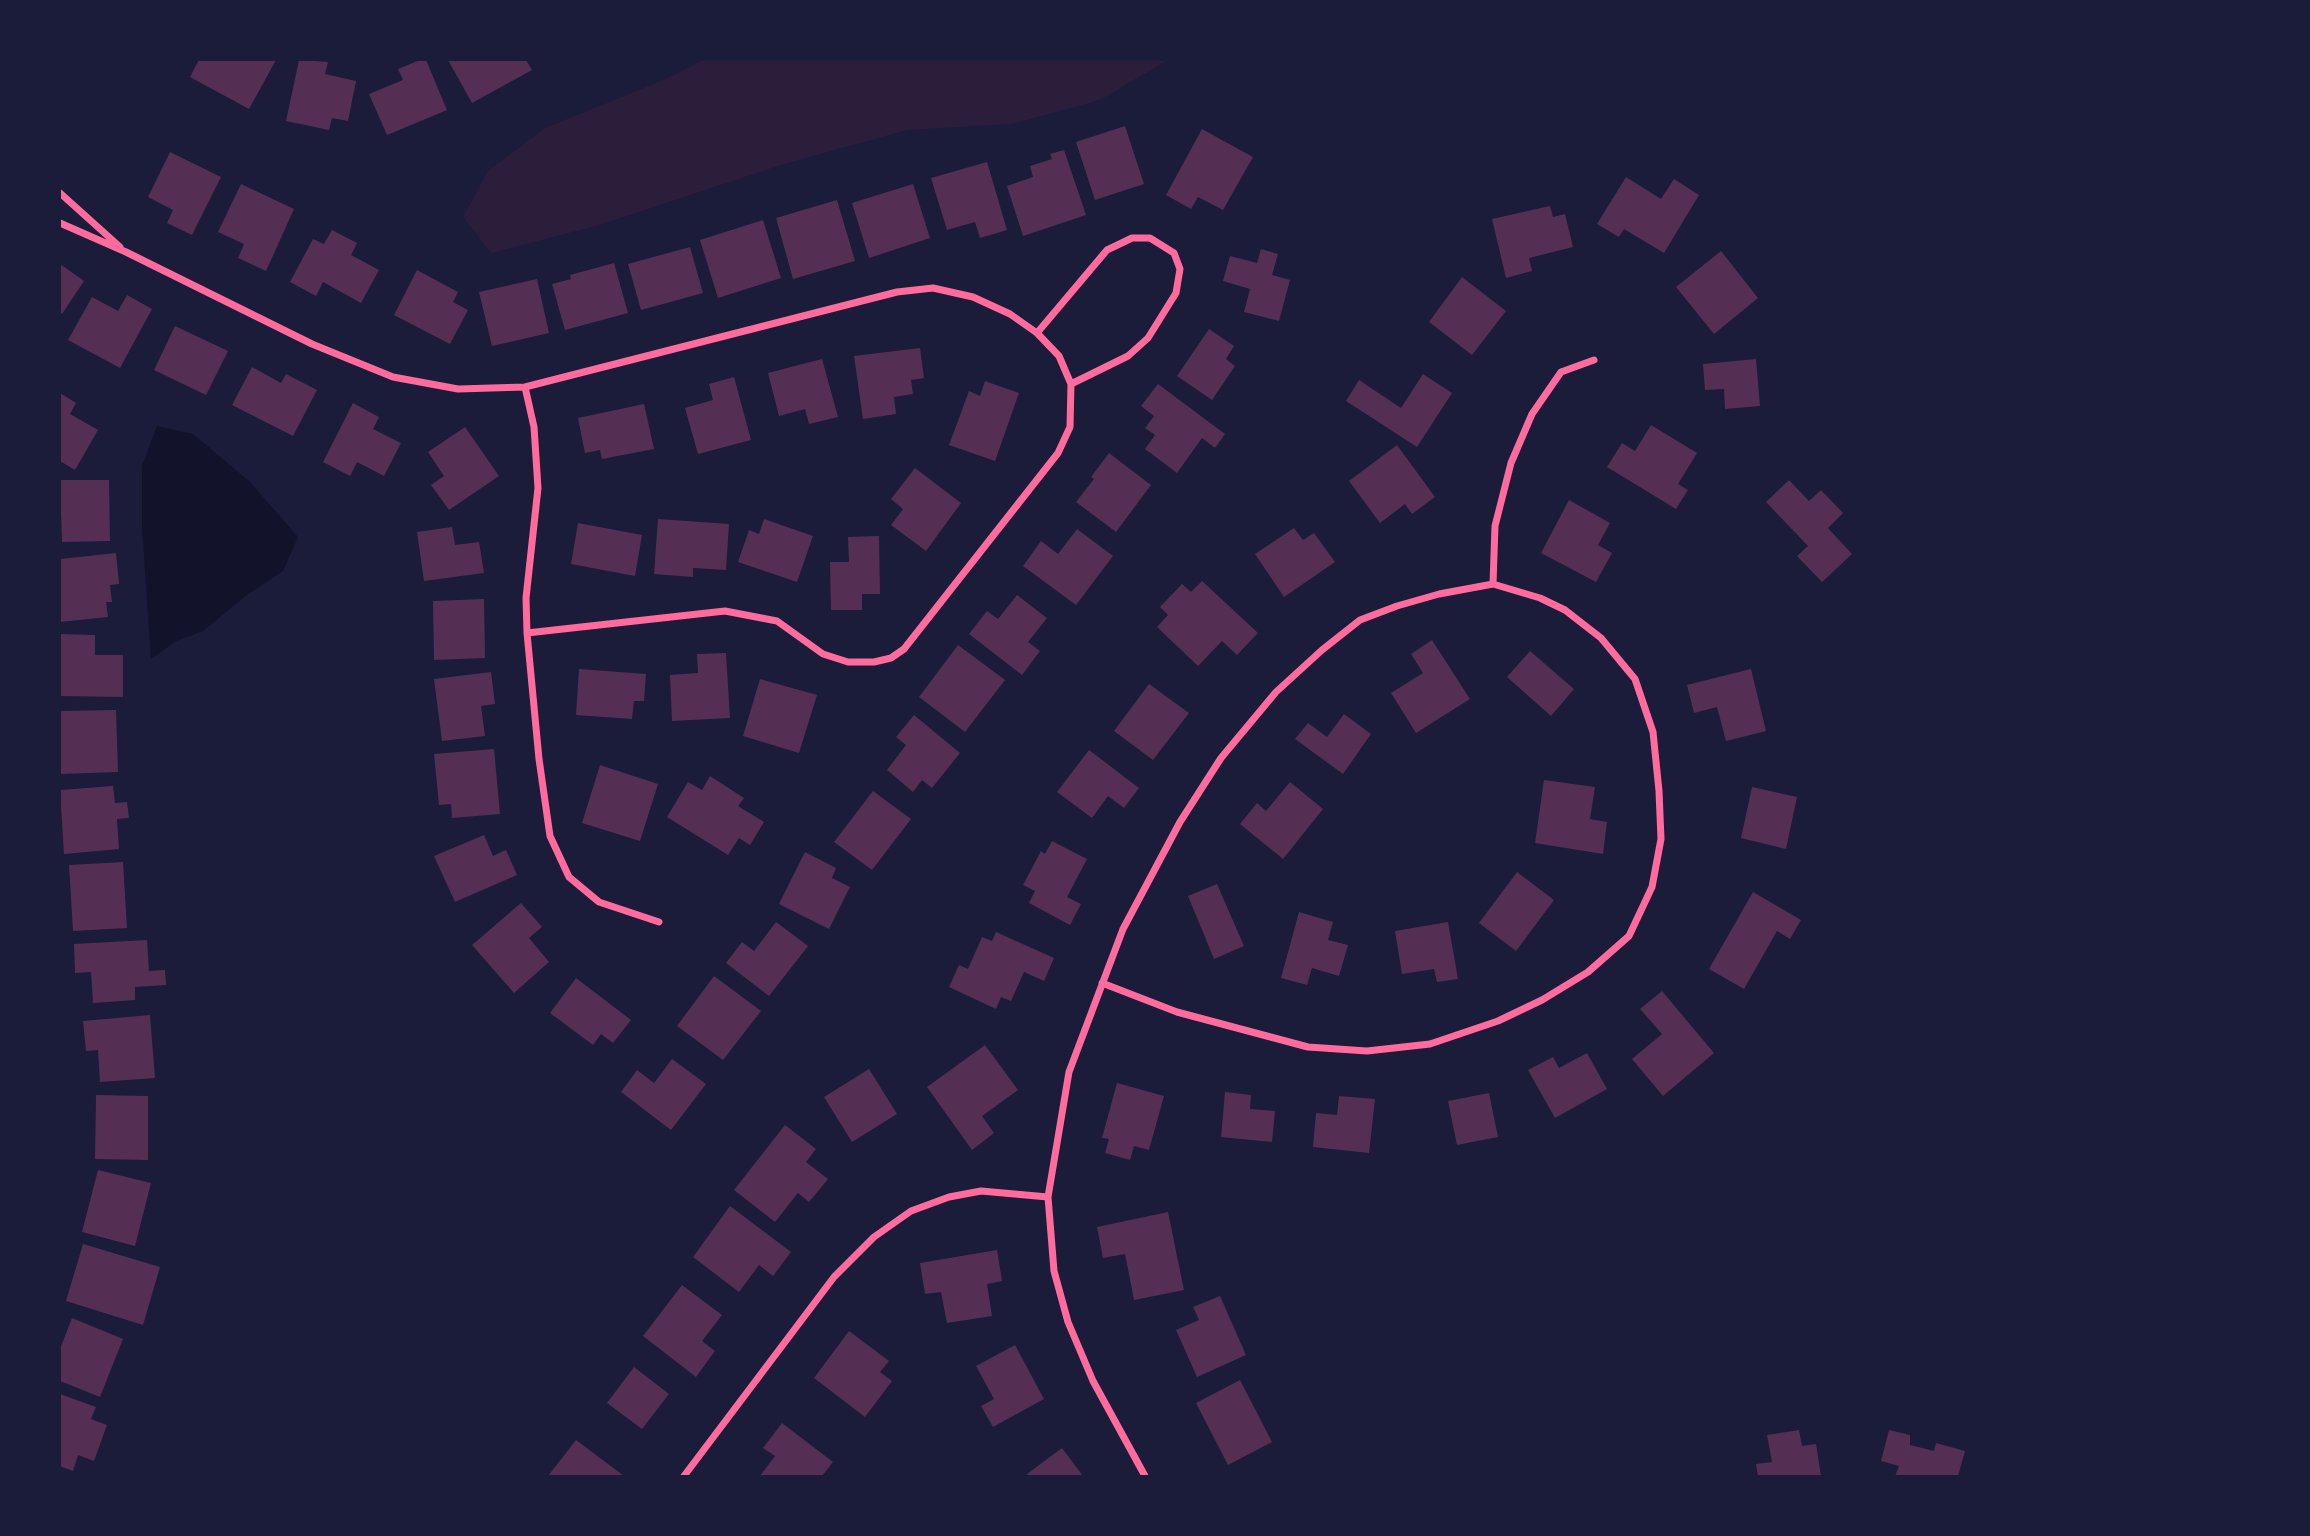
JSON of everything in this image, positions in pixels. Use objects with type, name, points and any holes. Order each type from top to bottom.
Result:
[{"type":"street","points":[[60,193],[126,252]]},
{"type":"street","points":[[60,223],[126,252],[312,344],[393,377],[458,389],[525,387],[897,292],[933,288],[973,296],[1010,314],[1037,333],[1059,356],[1071,384],[1070,427],[1058,453],[904,649],[891,658],[874,662],[848,662],[823,654],[776,621],[724,611],[527,633]]},
{"type":"street","points":[[1037,333],[1107,250],[1132,238],[1150,238],[1174,253],[1180,269],[1176,293],[1148,338],[1128,356],[1071,384]]},
{"type":"street","points":[[1493,584],[1495,526],[1511,463],[1532,414],[1561,372],[1594,360]]},
{"type":"street","points":[[525,387],[534,426],[538,488],[526,598],[527,633],[550,836],[569,877],[598,902],[659,922]]},
{"type":"street","points":[[1102,983],[1177,1012],[1297,1045],[1367,1051],[1430,1044],[1498,1021],[1542,1000],[1588,972],[1629,936],[1652,887],[1661,839],[1653,732],[1635,679],[1601,638],[1565,610],[1540,598],[1493,584],[1439,594],[1396,606],[1360,620],[1276,692],[1221,758],[1180,822],[1123,929],[1102,983],[1069,1072],[1048,1197],[1054,1271],[1068,1322],[1093,1381],[1145,1476]]},
{"type":"street","points":[[684,1476],[834,1276],[874,1237],[911,1211],[950,1198],[981,1191],[1048,1197]]},
{"type":"shaded area","points":[[703,60],[1168,60],[1100,100],[1012,124],[907,130],[781,165],[596,226],[491,253],[463,217],[488,171],[545,128],[666,79]]},
{"type":"shaded area","points":[[157,426],[193,434],[250,482],[298,537],[283,571],[244,597],[203,631],[176,641],[151,659],[142,526],[142,466]]},
{"type":"building","points":[[199,60],[276,60],[249,109],[190,77]]},
{"type":"building","points":[[299,60],[328,62],[325,74],[356,81],[348,121],[332,118],[329,130],[286,121]]},
{"type":"building","points":[[426,60],[447,110],[387,135],[369,94],[403,80],[398,69]]},
{"type":"building","points":[[448,60],[526,60],[532,70],[472,103]]},
{"type":"building","points":[[1125,126],[1144,184],[1095,200],[1076,142]]},
{"type":"building","points":[[1202,129],[1253,157],[1223,210],[1198,197],[1191,209],[1166,195]]},
{"type":"building","points":[[1064,150],[1086,215],[1023,236],[1007,186],[1033,177],[1030,166],[1052,159],[1050,154]]},
{"type":"building","points":[[170,152],[221,177],[192,235],[167,223],[173,210],[148,197]]},
{"type":"building","points":[[987,162],[1007,230],[980,238],[975,222],[947,230],[931,178]]},
{"type":"building","points":[[1626,177],[1661,199],[1674,179],[1699,195],[1664,253],[1624,229],[1619,237],[1597,224]]},
{"type":"building","points":[[241,184],[294,209],[266,271],[238,258],[244,244],[218,232]]},
{"type":"building","points":[[913,184],[930,238],[869,258],[852,203]]},
{"type":"building","points":[[837,200],[855,261],[793,279],[776,218]]},
{"type":"building","points":[[1550,206],[1553,217],[1565,214],[1573,247],[1529,258],[1532,271],[1506,278],[1492,219]]},
{"type":"building","points":[[763,220],[781,278],[718,298],[700,240]]},
{"type":"building","points":[[332,230],[357,243],[351,255],[379,270],[361,303],[323,282],[316,296],[290,282],[313,239],[324,244]]},
{"type":"building","points":[[690,247],[703,293],[641,310],[628,264]]},
{"type":"building","points":[[1261,249],[1278,254],[1272,275],[1290,280],[1279,321],[1244,312],[1250,289],[1223,281],[1230,256],[1257,263]]},
{"type":"building","points":[[1721,251],[1758,298],[1714,334],[1676,287]]},
{"type":"building","points":[[614,263],[628,313],[565,330],[552,284],[571,279],[570,275]]},
{"type":"building","points":[[60,264],[84,281],[62,314],[60,312]]},
{"type":"building","points":[[417,270],[458,292],[453,302],[468,310],[450,344],[394,315]]},
{"type":"building","points":[[1462,277],[1506,311],[1472,355],[1429,322]]},
{"type":"building","points":[[537,279],[549,333],[492,346],[479,292]]},
{"type":"building","points":[[127,295],[152,309],[120,368],[68,340],[92,297],[118,311]]},
{"type":"building","points":[[175,326],[228,351],[206,395],[154,370]]},
{"type":"building","points":[[1209,329],[1234,346],[1226,359],[1235,366],[1212,400],[1177,376]]},
{"type":"building","points":[[920,348],[924,378],[911,380],[913,394],[894,397],[896,414],[863,419],[854,356]]},
{"type":"building","points":[[822,359],[838,417],[809,424],[805,409],[779,416],[768,373]]},
{"type":"building","points":[[1756,359],[1760,406],[1725,409],[1724,389],[1705,390],[1703,364]]},
{"type":"building","points":[[252,367],[281,383],[286,374],[317,390],[293,436],[232,405]]},
{"type":"building","points":[[1423,374],[1452,393],[1417,447],[1346,401],[1359,380],[1401,408]]},
{"type":"building","points":[[734,377],[751,440],[698,454],[685,408],[713,400],[709,384]]},
{"type":"building","points":[[985,381],[1019,393],[995,461],[949,445],[969,391],[980,396]]},
{"type":"building","points":[[1158,384],[1225,434],[1215,448],[1202,438],[1177,473],[1145,449],[1155,435],[1145,428],[1154,416],[1141,406]]},
{"type":"building","points":[[60,393],[76,403],[70,414],[98,430],[75,470],[60,461]]},
{"type":"building","points":[[353,403],[379,417],[373,429],[401,443],[384,476],[357,462],[350,476],[323,462]]},
{"type":"building","points":[[644,404],[654,449],[602,459],[600,450],[585,453],[578,418]]},
{"type":"building","points":[[1651,425],[1697,453],[1678,484],[1688,490],[1676,509],[1607,467],[1622,443],[1635,451]]},
{"type":"building","points":[[465,427],[499,476],[449,510],[431,485],[444,476],[428,452]]},
{"type":"building","points":[[1397,445],[1435,497],[1412,514],[1405,504],[1380,523],[1349,481]]},
{"type":"building","points":[[1109,453],[1151,485],[1116,532],[1076,502]]},
{"type":"building","points":[[915,468],[961,503],[926,551],[891,525],[903,509],[891,499]]},
{"type":"building","points":[[60,480],[109,480],[110,541],[62,542]]},
{"type":"building","points":[[1789,480],[1809,501],[1821,490],[1843,513],[1828,528],[1852,554],[1822,582],[1797,556],[1808,546],[1766,502]]},
{"type":"building","points":[[1569,500],[1610,523],[1598,545],[1612,553],[1596,582],[1541,553]]},
{"type":"building","points":[[658,519],[729,524],[726,570],[693,568],[693,577],[654,574]]},
{"type":"building","points":[[764,519],[813,536],[797,582],[738,562],[749,530],[759,534]]},
{"type":"building","points":[[578,523],[642,535],[635,576],[571,564]]},
{"type":"building","points":[[452,527],[455,545],[479,542],[484,573],[424,581],[417,532]]},
{"type":"building","points":[[1294,528],[1303,540],[1314,533],[1335,562],[1284,597],[1255,554]]},
{"type":"building","points":[[1077,529],[1113,556],[1076,605],[1023,566],[1041,541],[1058,554]]},
{"type":"building","points":[[879,536],[880,594],[862,594],[862,610],[831,610],[830,562],[849,562],[848,537]]},
{"type":"building","points":[[116,553],[119,584],[110,585],[112,602],[106,602],[108,617],[60,622],[60,559]]},
{"type":"building","points":[[1202,581],[1258,633],[1237,655],[1222,641],[1198,666],[1157,627],[1168,615],[1160,607],[1182,584],[1191,592]]},
{"type":"building","points":[[1017,595],[1047,618],[1028,642],[1040,651],[1022,675],[969,634],[987,611],[998,619]]},
{"type":"building","points":[[484,599],[485,658],[434,660],[433,601]]},
{"type":"building","points":[[60,634],[95,635],[95,655],[123,655],[123,697],[60,696]]},
{"type":"building","points":[[1432,640],[1470,699],[1416,733],[1391,693],[1423,673],[1411,654]]},
{"type":"building","points":[[958,645],[1005,680],[965,732],[919,697]]},
{"type":"building","points":[[1530,651],[1574,689],[1551,716],[1507,677]]},
{"type":"building","points":[[726,653],[730,718],[672,721],[670,675],[698,673],[697,654]]},
{"type":"building","points":[[579,669],[646,674],[644,701],[634,701],[632,719],[576,715]]},
{"type":"building","points":[[1751,669],[1766,731],[1726,741],[1717,707],[1694,713],[1687,685]]},
{"type":"building","points":[[491,672],[495,704],[481,706],[485,736],[442,741],[434,679]]},
{"type":"building","points":[[760,679],[817,695],[799,753],[743,736]]},
{"type":"building","points":[[1149,684],[1189,713],[1153,760],[1114,731]]},
{"type":"building","points":[[116,710],[118,772],[60,774],[60,711]]},
{"type":"building","points":[[1344,714],[1371,734],[1343,774],[1295,739],[1308,723],[1327,737]]},
{"type":"building","points":[[914,715],[960,753],[932,788],[922,780],[913,792],[887,770],[906,745],[896,737]]},
{"type":"building","points":[[494,749],[500,814],[452,818],[451,804],[439,805],[434,754]]},
{"type":"building","points":[[1089,750],[1139,788],[1124,808],[1108,796],[1092,818],[1057,792]]},
{"type":"building","points":[[600,765],[658,784],[640,841],[582,823]]},
{"type":"building","points":[[710,776],[744,798],[738,806],[764,822],[750,845],[739,838],[728,855],[667,817],[688,782],[702,790]]},
{"type":"building","points":[[1544,780],[1595,787],[1590,819],[1607,822],[1603,854],[1535,843]]},
{"type":"building","points":[[1290,782],[1323,809],[1283,859],[1240,824],[1257,803],[1266,811]]},
{"type":"building","points":[[113,786],[115,803],[127,802],[129,818],[117,819],[119,849],[64,854],[60,790]]},
{"type":"building","points":[[1752,787],[1797,797],[1786,849],[1741,838]]},
{"type":"building","points":[[873,791],[911,819],[872,870],[834,842]]},
{"type":"building","points":[[484,835],[493,856],[506,850],[517,875],[455,902],[434,856]]},
{"type":"building","points":[[1052,841],[1087,859],[1067,897],[1081,904],[1070,925],[1029,903],[1035,891],[1023,885],[1041,851],[1045,854]]},
{"type":"building","points":[[805,852],[836,868],[832,878],[850,887],[829,929],[779,904]]},
{"type":"building","points":[[123,862],[127,928],[73,931],[69,865]]},
{"type":"building","points":[[1517,872],[1554,900],[1516,951],[1479,923]]},
{"type":"building","points":[[1217,884],[1244,946],[1214,959],[1188,896]]},
{"type":"building","points":[[1753,892],[1801,920],[1790,939],[1777,931],[1744,989],[1709,969]]},
{"type":"building","points":[[521,903],[542,927],[529,938],[549,962],[514,993],[472,945]]},
{"type":"building","points":[[1299,912],[1333,922],[1328,940],[1348,945],[1339,976],[1312,968],[1307,985],[1281,978]]},
{"type":"building","points":[[776,922],[808,946],[769,996],[726,963],[742,942],[754,951]]},
{"type":"building","points":[[1448,922],[1458,979],[1437,982],[1434,969],[1402,974],[1395,931]]},
{"type":"building","points":[[996,932],[1054,958],[1044,981],[1024,972],[1011,1001],[1001,997],[996,1009],[949,987],[959,965],[968,969],[982,937],[992,941]]},
{"type":"building","points":[[147,940],[149,971],[165,970],[166,985],[135,987],[135,1000],[93,1003],[91,972],[75,973],[74,944]]},
{"type":"building","points":[[714,976],[761,1011],[723,1060],[677,1026]]},
{"type":"building","points":[[576,978],[631,1020],[613,1043],[601,1034],[593,1045],[550,1013]]},
{"type":"building","points":[[1662,991],[1714,1053],[1663,1096],[1632,1059],[1662,1034],[1640,1009]]},
{"type":"building","points":[[150,1015],[155,1078],[100,1082],[98,1050],[86,1051],[83,1021]]},
{"type":"building","points":[[985,1045],[1018,1090],[982,1116],[994,1133],[972,1150],[927,1087]]},
{"type":"building","points":[[1587,1053],[1607,1089],[1555,1118],[1528,1070],[1553,1057],[1559,1068]]},
{"type":"building","points":[[672,1059],[706,1084],[671,1130],[621,1092],[637,1070],[654,1083]]},
{"type":"building","points":[[869,1069],[897,1114],[852,1142],[824,1097]]},
{"type":"building","points":[[1117,1083],[1164,1096],[1149,1150],[1134,1146],[1130,1160],[1105,1153],[1109,1139],[1102,1138]]},
{"type":"building","points":[[1225,1092],[1251,1095],[1250,1109],[1275,1111],[1272,1142],[1221,1137]]},
{"type":"building","points":[[1489,1093],[1498,1137],[1457,1145],[1448,1101]]},
{"type":"building","points":[[96,1095],[148,1096],[148,1160],[95,1159]]},
{"type":"building","points":[[1339,1096],[1375,1099],[1369,1153],[1313,1147],[1316,1113],[1337,1115]]},
{"type":"building","points":[[785,1125],[816,1149],[806,1162],[828,1179],[809,1202],[798,1193],[775,1222],[734,1190]]},
{"type":"building","points":[[98,1170],[151,1183],[135,1246],[82,1232]]},
{"type":"building","points":[[730,1206],[791,1252],[773,1276],[759,1265],[739,1292],[693,1257]]},
{"type":"building","points":[[1168,1212],[1184,1290],[1134,1300],[1125,1254],[1103,1258],[1097,1227]]},
{"type":"building","points":[[83,1244],[160,1267],[143,1325],[66,1301]]},
{"type":"building","points":[[997,1250],[1002,1281],[987,1284],[992,1316],[947,1323],[941,1292],[925,1294],[920,1263]]},
{"type":"building","points":[[682,1285],[722,1315],[702,1341],[715,1351],[696,1377],[643,1336]]},
{"type":"building","points":[[1220,1296],[1246,1355],[1197,1377],[1176,1330],[1199,1320],[1193,1307]]},
{"type":"building","points":[[72,1318],[123,1339],[100,1397],[60,1381],[60,1349]]},
{"type":"building","points":[[849,1331],[889,1361],[880,1372],[892,1381],[865,1417],[814,1378]]},
{"type":"building","points":[[1015,1345],[1044,1399],[993,1427],[981,1406],[994,1399],[976,1366]]},
{"type":"building","points":[[634,1367],[669,1394],[642,1429],[607,1403]]},
{"type":"building","points":[[1240,1380],[1272,1442],[1228,1465],[1196,1403]]},
{"type":"building","points":[[60,1394],[96,1407],[91,1419],[107,1425],[94,1461],[78,1455],[73,1471],[60,1466]]},
{"type":"building","points":[[782,1423],[833,1462],[822,1476],[760,1476],[775,1456],[763,1448]]},
{"type":"building","points":[[1799,1430],[1802,1446],[1816,1444],[1821,1476],[1758,1476],[1756,1464],[1772,1462],[1767,1435]]},
{"type":"building","points":[[1889,1430],[1910,1435],[1910,1445],[1934,1451],[1936,1443],[1965,1451],[1958,1476],[1895,1476],[1899,1466],[1881,1461]]},
{"type":"building","points":[[576,1440],[624,1476],[548,1476]]},
{"type":"building","points":[[1062,1448],[1083,1476],[1028,1476],[1027,1474]]}]
